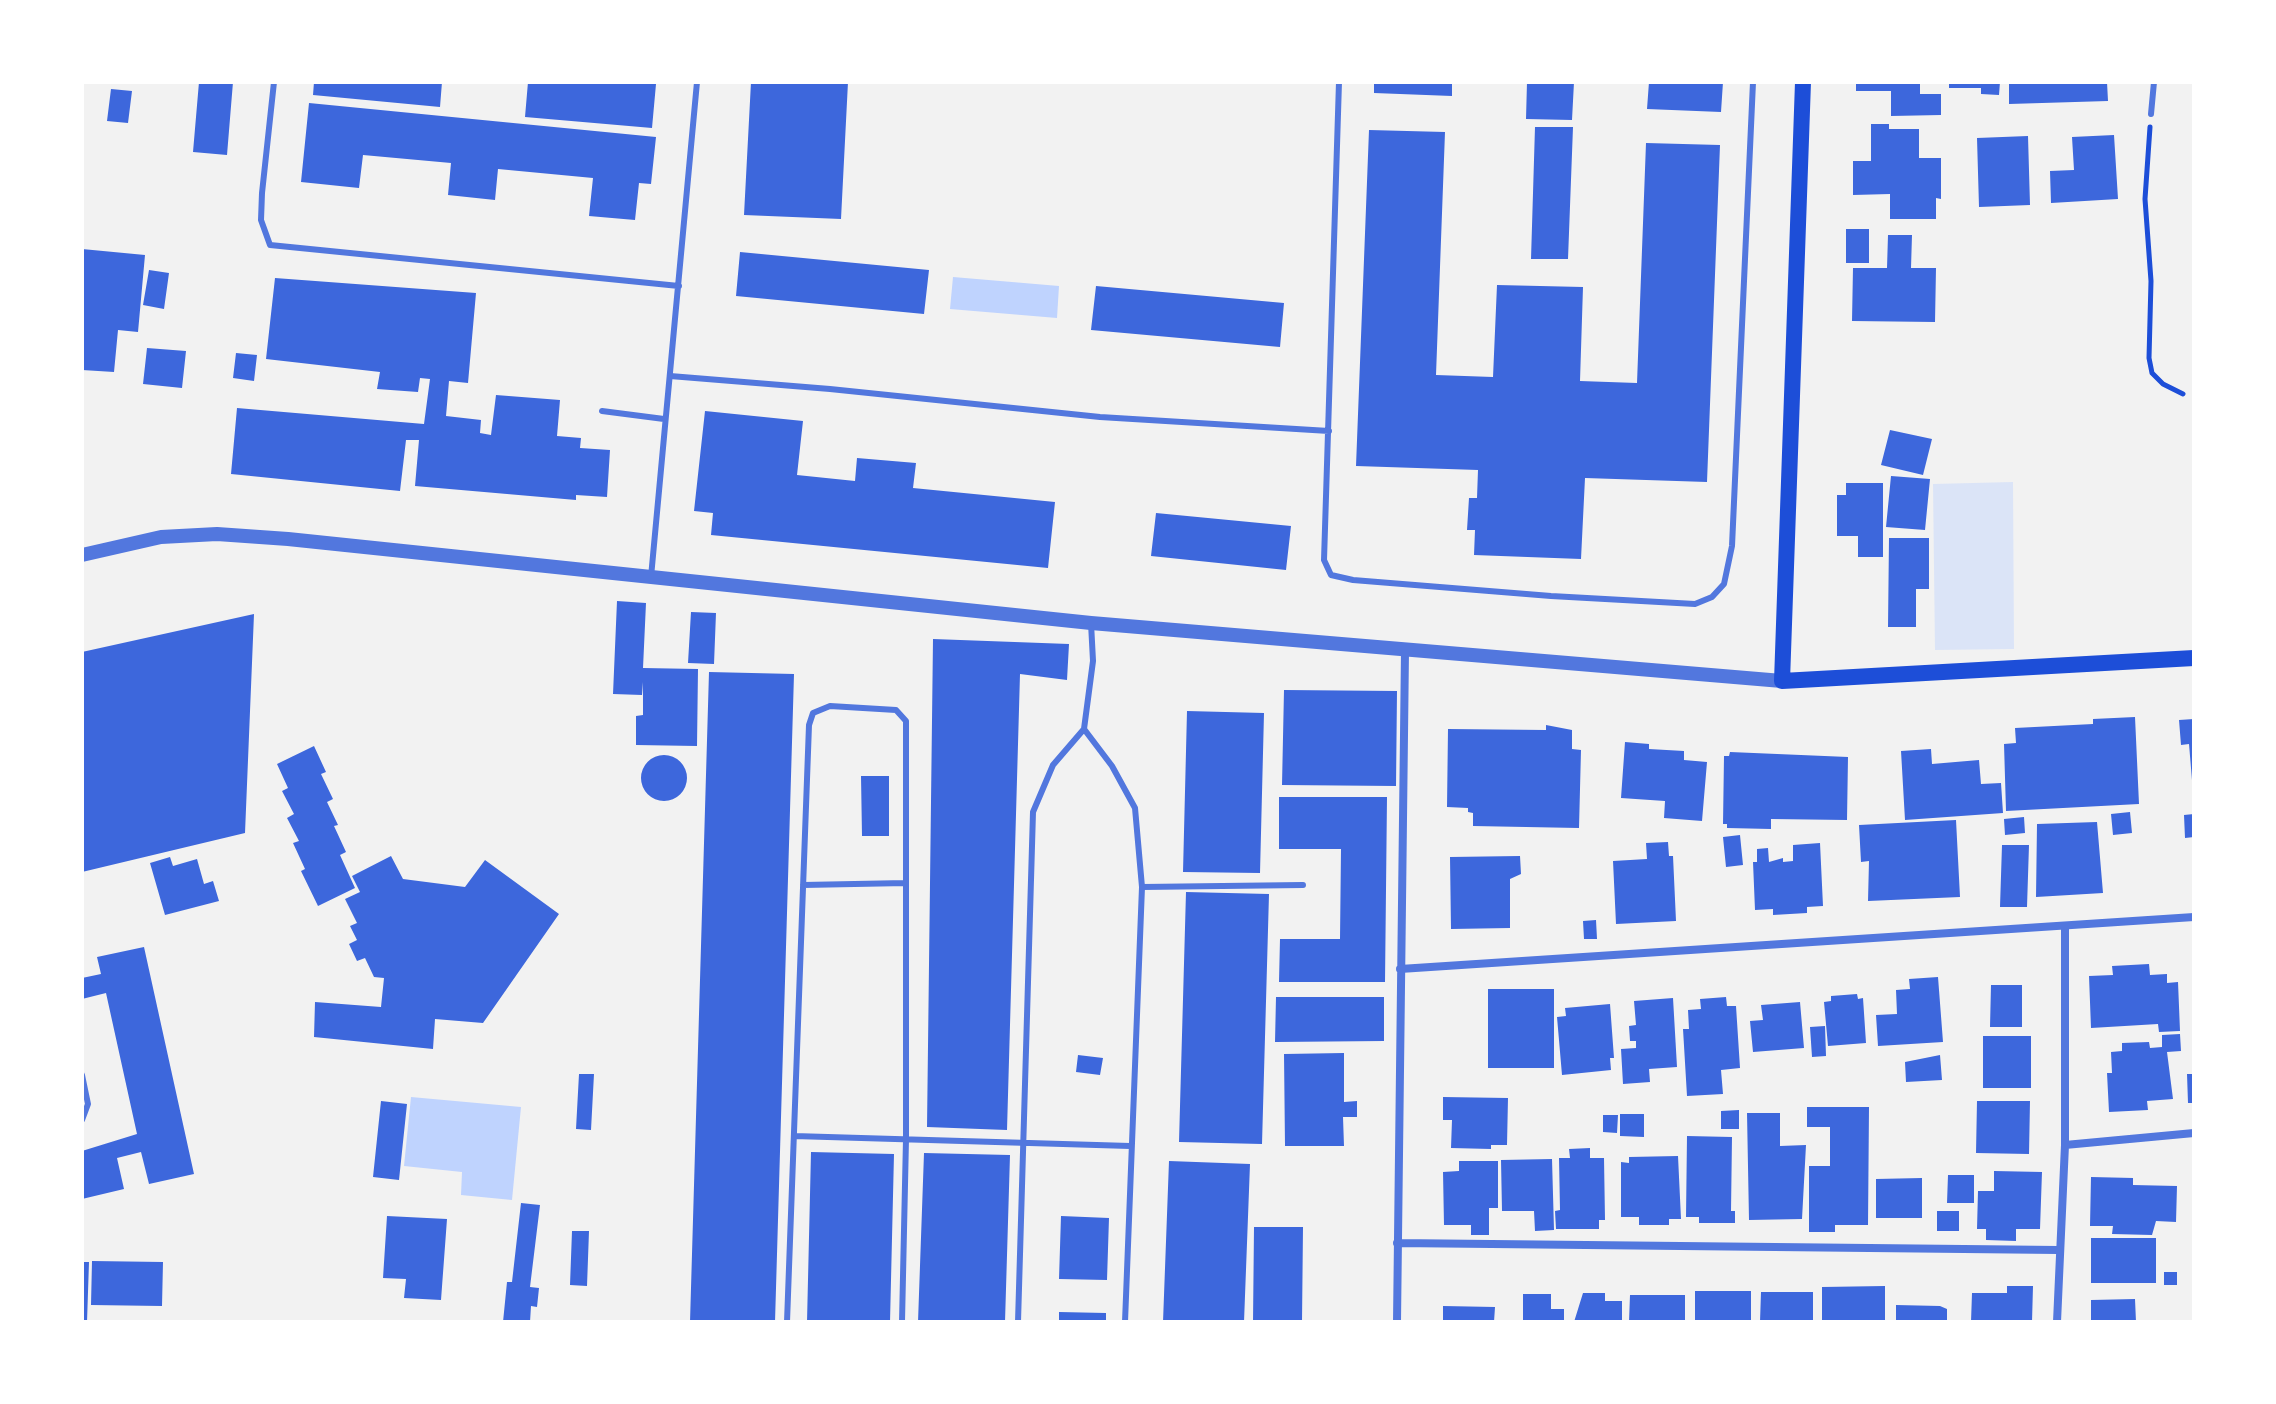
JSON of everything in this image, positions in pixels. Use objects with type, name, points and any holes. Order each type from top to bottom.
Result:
[{"type":"main road","points":[[1803,82],[1782,681],[2194,658]]},
{"type":"street","points":[[82,555],[161,537],[217,534],[1091,623],[1782,681]]},
{"type":"street","points":[[1397,1322],[1405,651]]},
{"type":"street","points":[[1400,969],[2065,928],[2194,917]]},
{"type":"street","points":[[2057,1322],[2065,1145],[2065,928]]},
{"type":"street","points":[[2065,1145],[2194,1133]]},
{"type":"street","points":[[1397,1243],[2058,1250]]},
{"type":"lane","points":[[274,82],[261,220],[270,245],[679,286]]},
{"type":"lane","points":[[651,577],[697,82]]},
{"type":"lane","points":[[1339,82],[1330,261],[1329,431],[1324,560],[1331,575],[1353,580],[1551,596],[1695,604],[1712,597],[1724,584],[1732,546],[1753,82]]},
{"type":"lane","points":[[2151,114],[2154,82]]},
{"type":"lane","points":[[670,376],[1100,417],[1329,431]]},
{"type":"lane","points":[[602,411],[664,419]]},
{"type":"lane","points":[[1018,1322],[1033,812],[1053,765],[1084,729],[1093,661],[1091,623]]},
{"type":"lane","points":[[787,1322],[810,719],[818,709],[830,706],[896,710],[905,717],[906,1139],[902,1322]]},
{"type":"lane","points":[[1084,729],[1112,766],[1135,808],[1142,887],[1125,1322]]},
{"type":"lane","points":[[803,885],[906,883]]},
{"type":"lane","points":[[1142,887],[1303,885]]},
{"type":"lane","points":[[82,1075],[88,1104],[82,1120]]},
{"type":"lane","points":[[794,1136],[1130,1146]]},
{"type":"path","points":[[2151,114],[2145,199],[2151,281],[2149,358],[2152,373],[2163,384],[2183,394]]},
{"type":"shaded area","points":[[2013,482],[2014,649],[1935,650],[1933,484]]},
{"type":"water","points":[[953,277],[1059,286],[1057,318],[950,309]]},
{"type":"water","points":[[411,1097],[521,1107],[512,1200],[461,1195],[462,1172],[404,1166]]},
{"type":"building","points":[[199,82],[233,82],[227,155],[193,152]]},
{"type":"building","points":[[314,82],[442,82],[440,107],[313,95]]},
{"type":"building","points":[[528,82],[656,84],[652,128],[525,117]]},
{"type":"building","points":[[751,82],[848,82],[841,219],[744,215]]},
{"type":"building","points":[[1374,82],[1452,82],[1452,96],[1374,93]]},
{"type":"building","points":[[1527,82],[1574,82],[1572,120],[1526,119]]},
{"type":"building","points":[[1649,82],[1723,82],[1721,112],[1647,109]]},
{"type":"building","points":[[1856,82],[1920,82],[1920,94],[1941,94],[1941,115],[1891,116],[1891,91],[1856,91]]},
{"type":"building","points":[[1949,82],[2000,82],[1999,95],[1981,94],[1981,88],[1949,88]]},
{"type":"building","points":[[2009,82],[2107,82],[2108,101],[2009,104]]},
{"type":"building","points":[[111,89],[132,91],[128,123],[107,121]]},
{"type":"building","points":[[309,103],[656,137],[651,184],[639,183],[635,220],[589,216],[593,178],[498,169],[495,200],[448,195],[451,163],[363,155],[359,188],[301,182]]},
{"type":"building","points":[[1871,124],[1889,124],[1889,129],[1919,129],[1919,158],[1941,158],[1941,199],[1936,198],[1936,219],[1890,219],[1890,194],[1853,195],[1853,161],[1871,161]]},
{"type":"building","points":[[1535,127],[1573,127],[1568,259],[1531,259]]},
{"type":"building","points":[[1369,130],[1445,132],[1436,375],[1493,377],[1497,285],[1583,287],[1580,381],[1637,383],[1646,143],[1720,145],[1707,482],[1585,478],[1581,559],[1474,555],[1475,530],[1467,530],[1469,498],[1477,498],[1478,470],[1356,466]]},
{"type":"building","points":[[2114,135],[2118,199],[2051,203],[2050,171],[2074,170],[2072,137]]},
{"type":"building","points":[[2028,136],[2030,205],[1979,207],[1977,138]]},
{"type":"building","points":[[1846,229],[1869,229],[1869,263],[1846,263]]},
{"type":"building","points":[[1888,235],[1912,235],[1911,268],[1936,268],[1935,322],[1852,321],[1853,268],[1887,268]]},
{"type":"building","points":[[82,249],[145,255],[138,332],[118,330],[114,372],[82,370]]},
{"type":"building","points":[[740,252],[929,270],[924,314],[736,296]]},
{"type":"building","points":[[149,270],[169,273],[164,309],[143,305]]},
{"type":"building","points":[[275,278],[476,293],[468,383],[449,381],[446,416],[481,420],[480,433],[491,435],[496,395],[560,400],[557,436],[581,438],[580,448],[610,450],[607,497],[576,495],[576,500],[415,486],[419,440],[406,440],[400,491],[231,474],[237,408],[424,424],[430,379],[420,378],[418,392],[377,389],[380,372],[266,359]]},
{"type":"building","points":[[1096,286],[1284,303],[1280,347],[1091,330]]},
{"type":"building","points":[[147,348],[186,351],[182,388],[143,384]]},
{"type":"building","points":[[236,353],[257,355],[254,381],[233,378]]},
{"type":"building","points":[[705,411],[803,421],[797,475],[855,481],[857,458],[916,463],[913,488],[1055,502],[1048,568],[711,535],[713,513],[694,511]]},
{"type":"building","points":[[1890,430],[1932,439],[1923,475],[1881,465]]},
{"type":"building","points":[[1891,476],[1930,479],[1925,530],[1886,527]]},
{"type":"building","points":[[1846,483],[1883,483],[1883,557],[1858,557],[1858,536],[1837,536],[1837,495],[1846,495]]},
{"type":"building","points":[[1156,513],[1291,526],[1286,570],[1151,556]]},
{"type":"building","points":[[1889,538],[1929,538],[1929,589],[1916,589],[1916,627],[1888,627]]},
{"type":"building","points":[[617,601],[646,603],[643,668],[698,669],[697,746],[636,745],[636,716],[643,715],[643,682],[642,695],[613,694]]},
{"type":"building","points":[[691,612],[716,613],[714,664],[688,663]]},
{"type":"building","points":[[254,614],[245,833],[82,872],[82,652]]},
{"type":"building","points":[[933,639],[1069,644],[1067,680],[1020,674],[1007,1130],[927,1127]]},
{"type":"building","points":[[709,672],[794,674],[775,1322],[690,1322]]},
{"type":"building","points":[[1284,690],[1397,691],[1396,786],[1282,785]]},
{"type":"building","points":[[1187,711],[1264,713],[1260,873],[1183,872]]},
{"type":"building","points":[[2135,717],[2139,804],[2006,811],[2004,744],[2016,743],[2015,728],[2093,724],[2093,719]]},
{"type":"building","points":[[2194,719],[2192,780],[2189,744],[2181,745],[2179,720]]},
{"type":"building","points":[[1546,725],[1572,730],[1572,749],[1581,750],[1579,828],[1473,826],[1473,813],[1468,812],[1468,808],[1447,807],[1448,729],[1546,730]]},
{"type":"building","points":[[1625,742],[1649,744],[1649,749],[1684,751],[1684,760],[1707,762],[1702,821],[1664,818],[1665,801],[1621,798]]},
{"type":"building","points":[[314,746],[326,772],[321,774],[333,799],[327,802],[338,825],[334,826],[346,852],[340,855],[355,888],[318,906],[301,871],[305,869],[293,843],[299,841],[287,818],[294,814],[282,791],[288,788],[277,764]]},
{"type":"building","points":[[1931,749],[1932,764],[1979,760],[1981,784],[2001,783],[2003,813],[1905,820],[1901,751]]},
{"type":"building","points":[[1730,752],[1848,757],[1847,820],[1771,819],[1771,829],[1727,828],[1727,824],[1723,824],[1724,756],[1729,756]]},
{"type":"building","points":[[664,755],[680,762],[687,778],[680,794],[664,801],[648,794],[641,778],[648,762]]},
{"type":"building","points":[[861,776],[889,776],[889,836],[862,836]]},
{"type":"building","points":[[1279,797],[1387,797],[1385,982],[1279,982],[1280,939],[1340,939],[1341,849],[1279,849]]},
{"type":"building","points":[[2130,812],[2132,833],[2113,835],[2111,814]]},
{"type":"building","points":[[2194,814],[2194,837],[2185,838],[2184,815]]},
{"type":"building","points":[[2024,817],[2025,833],[2005,835],[2004,819]]},
{"type":"building","points":[[1956,820],[1960,897],[1868,901],[1869,861],[1861,862],[1859,825]]},
{"type":"building","points":[[2097,822],[2103,893],[2036,897],[2037,824]]},
{"type":"building","points":[[1740,835],[1743,865],[1726,867],[1723,837]]},
{"type":"building","points":[[1668,842],[1669,856],[1673,856],[1676,921],[1616,924],[1613,861],[1647,859],[1646,843]]},
{"type":"building","points":[[1820,843],[1823,906],[1807,907],[1807,913],[1773,915],[1773,909],[1755,910],[1753,862],[1757,862],[1757,849],[1768,848],[1769,862],[1783,858],[1783,862],[1793,861],[1793,845]]},
{"type":"building","points":[[2002,845],[2029,845],[2027,907],[2000,907]]},
{"type":"building","points":[[391,856],[403,879],[465,887],[485,860],[559,914],[483,1023],[435,1019],[433,1049],[314,1037],[315,1002],[381,1007],[384,978],[374,977],[365,958],[357,961],[349,944],[357,940],[350,926],[357,923],[345,899],[360,892],[352,876]]},
{"type":"building","points":[[1520,856],[1521,874],[1510,879],[1510,928],[1451,929],[1450,857]]},
{"type":"building","points":[[170,857],[173,866],[197,859],[204,884],[213,881],[219,901],[165,915],[150,863]]},
{"type":"building","points":[[1186,892],[1269,894],[1262,1144],[1179,1142]]},
{"type":"building","points":[[1596,920],[1597,939],[1584,939],[1583,921]]},
{"type":"building","points":[[144,947],[194,1174],[149,1184],[141,1152],[117,1158],[124,1189],[82,1199],[82,1151],[137,1134],[106,993],[82,999],[82,978],[101,974],[97,957]]},
{"type":"building","points":[[2149,964],[2150,975],[2167,974],[2167,983],[2178,982],[2180,1031],[2159,1032],[2158,1024],[2091,1028],[2089,976],[2113,975],[2112,966]]},
{"type":"building","points":[[1938,977],[1943,1042],[1878,1046],[1876,1015],[1897,1014],[1896,990],[1910,989],[1909,979]]},
{"type":"building","points":[[1991,985],[2022,985],[2022,1027],[1990,1027]]},
{"type":"building","points":[[1488,989],[1554,989],[1554,1068],[1488,1068]]},
{"type":"building","points":[[1857,994],[1858,999],[1863,998],[1866,1043],[1828,1046],[1824,1002],[1831,1001],[1831,996]]},
{"type":"building","points":[[1276,997],[1384,997],[1384,1041],[1275,1042]]},
{"type":"building","points":[[1726,997],[1727,1006],[1736,1006],[1740,1068],[1721,1070],[1723,1094],[1687,1096],[1683,1029],[1689,1029],[1688,1010],[1701,1009],[1700,999]]},
{"type":"building","points":[[1673,998],[1677,1067],[1649,1069],[1650,1082],[1623,1084],[1621,1049],[1636,1048],[1636,1041],[1630,1041],[1629,1026],[1636,1025],[1634,1001]]},
{"type":"building","points":[[1800,1002],[1804,1048],[1753,1052],[1750,1021],[1763,1020],[1761,1005]]},
{"type":"building","points":[[1610,1004],[1614,1058],[1610,1058],[1611,1070],[1562,1075],[1557,1017],[1566,1016],[1565,1008]]},
{"type":"building","points":[[1825,1026],[1826,1056],[1812,1057],[1810,1027]]},
{"type":"building","points":[[2180,1034],[2181,1051],[2167,1052],[2173,1099],[2147,1101],[2148,1110],[2109,1112],[2107,1073],[2112,1073],[2111,1052],[2122,1051],[2122,1043],[2149,1042],[2150,1048],[2162,1047],[2162,1035]]},
{"type":"building","points":[[1983,1036],[2031,1036],[2031,1088],[1983,1088]]},
{"type":"building","points":[[1344,1053],[1344,1102],[1357,1101],[1357,1117],[1343,1117],[1344,1146],[1285,1146],[1284,1054]]},
{"type":"building","points":[[1078,1055],[1103,1058],[1100,1075],[1076,1072]]},
{"type":"building","points":[[1940,1055],[1942,1080],[1906,1082],[1905,1062]]},
{"type":"building","points":[[579,1074],[594,1074],[591,1130],[576,1129]]},
{"type":"building","points":[[2187,1074],[2194,1074],[2194,1103],[2188,1103]]},
{"type":"building","points":[[1443,1097],[1508,1098],[1507,1145],[1491,1145],[1491,1149],[1451,1148],[1452,1120],[1443,1120]]},
{"type":"building","points":[[381,1101],[407,1104],[399,1180],[373,1177]]},
{"type":"building","points":[[1977,1101],[2030,1101],[2029,1154],[1976,1153]]},
{"type":"building","points":[[1807,1107],[1869,1107],[1868,1225],[1835,1225],[1835,1232],[1809,1232],[1809,1166],[1830,1166],[1830,1127],[1807,1127]]},
{"type":"building","points":[[1739,1110],[1739,1129],[1721,1129],[1721,1111]]},
{"type":"building","points":[[1747,1113],[1780,1113],[1780,1146],[1806,1145],[1802,1219],[1749,1220]]},
{"type":"building","points":[[1620,1114],[1644,1114],[1644,1137],[1620,1136]]},
{"type":"building","points":[[1603,1115],[1618,1115],[1617,1133],[1603,1132]]},
{"type":"building","points":[[1687,1136],[1732,1137],[1731,1211],[1735,1211],[1735,1223],[1699,1223],[1699,1217],[1686,1217]]},
{"type":"building","points":[[1590,1148],[1590,1158],[1604,1158],[1605,1220],[1599,1220],[1599,1229],[1556,1229],[1555,1211],[1560,1210],[1559,1158],[1570,1158],[1569,1149]]},
{"type":"building","points":[[811,1152],[894,1154],[890,1322],[807,1322]]},
{"type":"building","points":[[924,1153],[1010,1155],[1005,1322],[918,1322]]},
{"type":"building","points":[[1678,1156],[1681,1219],[1669,1219],[1669,1225],[1639,1225],[1639,1217],[1621,1217],[1621,1162],[1629,1163],[1629,1157]]},
{"type":"building","points":[[1552,1159],[1554,1230],[1535,1231],[1534,1211],[1502,1211],[1501,1160]]},
{"type":"building","points":[[1169,1161],[1250,1164],[1244,1322],[1163,1322]]},
{"type":"building","points":[[1459,1161],[1498,1161],[1498,1208],[1489,1208],[1489,1235],[1471,1235],[1471,1225],[1444,1225],[1443,1172],[1459,1171]]},
{"type":"building","points":[[1994,1171],[2042,1172],[2040,1229],[2016,1229],[2016,1241],[1986,1240],[1986,1229],[1977,1229],[1978,1191],[1994,1191]]},
{"type":"building","points":[[1948,1175],[1974,1175],[1974,1203],[1947,1203]]},
{"type":"building","points":[[2091,1177],[2133,1178],[2133,1185],[2177,1186],[2176,1222],[2156,1221],[2152,1235],[2112,1234],[2113,1226],[2090,1226]]},
{"type":"building","points":[[1922,1178],[1922,1218],[1876,1218],[1876,1179]]},
{"type":"building","points":[[521,1203],[540,1205],[530,1287],[539,1288],[537,1307],[531,1306],[530,1322],[503,1322],[507,1282],[512,1282]]},
{"type":"building","points":[[1937,1211],[1959,1211],[1959,1231],[1937,1231]]},
{"type":"building","points":[[387,1216],[447,1219],[441,1300],[404,1298],[406,1279],[383,1278]]},
{"type":"building","points":[[1061,1216],[1109,1218],[1107,1280],[1059,1279]]},
{"type":"building","points":[[1254,1227],[1303,1227],[1302,1322],[1253,1322]]},
{"type":"building","points":[[572,1231],[589,1231],[587,1286],[570,1285]]},
{"type":"building","points":[[2091,1238],[2156,1238],[2156,1283],[2091,1283]]},
{"type":"building","points":[[92,1261],[163,1262],[162,1306],[91,1305]]},
{"type":"building","points":[[82,1262],[89,1262],[87,1322],[82,1322]]},
{"type":"building","points":[[2164,1272],[2177,1272],[2177,1285],[2164,1285]]},
{"type":"building","points":[[1885,1286],[1885,1322],[1822,1322],[1822,1287]]},
{"type":"building","points":[[2007,1286],[2033,1286],[2032,1322],[1971,1322],[1972,1293],[2007,1293]]},
{"type":"building","points":[[1695,1291],[1751,1291],[1751,1322],[1695,1322]]},
{"type":"building","points":[[1761,1292],[1813,1292],[1813,1322],[1760,1322]]},
{"type":"building","points":[[1583,1293],[1605,1293],[1605,1301],[1622,1301],[1622,1322],[1574,1322]]},
{"type":"building","points":[[1523,1294],[1551,1294],[1551,1309],[1564,1309],[1564,1322],[1523,1322]]},
{"type":"building","points":[[1630,1295],[1685,1295],[1685,1322],[1629,1322]]},
{"type":"building","points":[[2135,1299],[2136,1322],[2091,1322],[2091,1300]]},
{"type":"building","points":[[1896,1305],[1940,1306],[1947,1309],[1947,1322],[1896,1322]]},
{"type":"building","points":[[1443,1306],[1495,1307],[1494,1322],[1443,1322]]},
{"type":"building","points":[[1059,1312],[1106,1313],[1106,1322],[1059,1322]]}]
